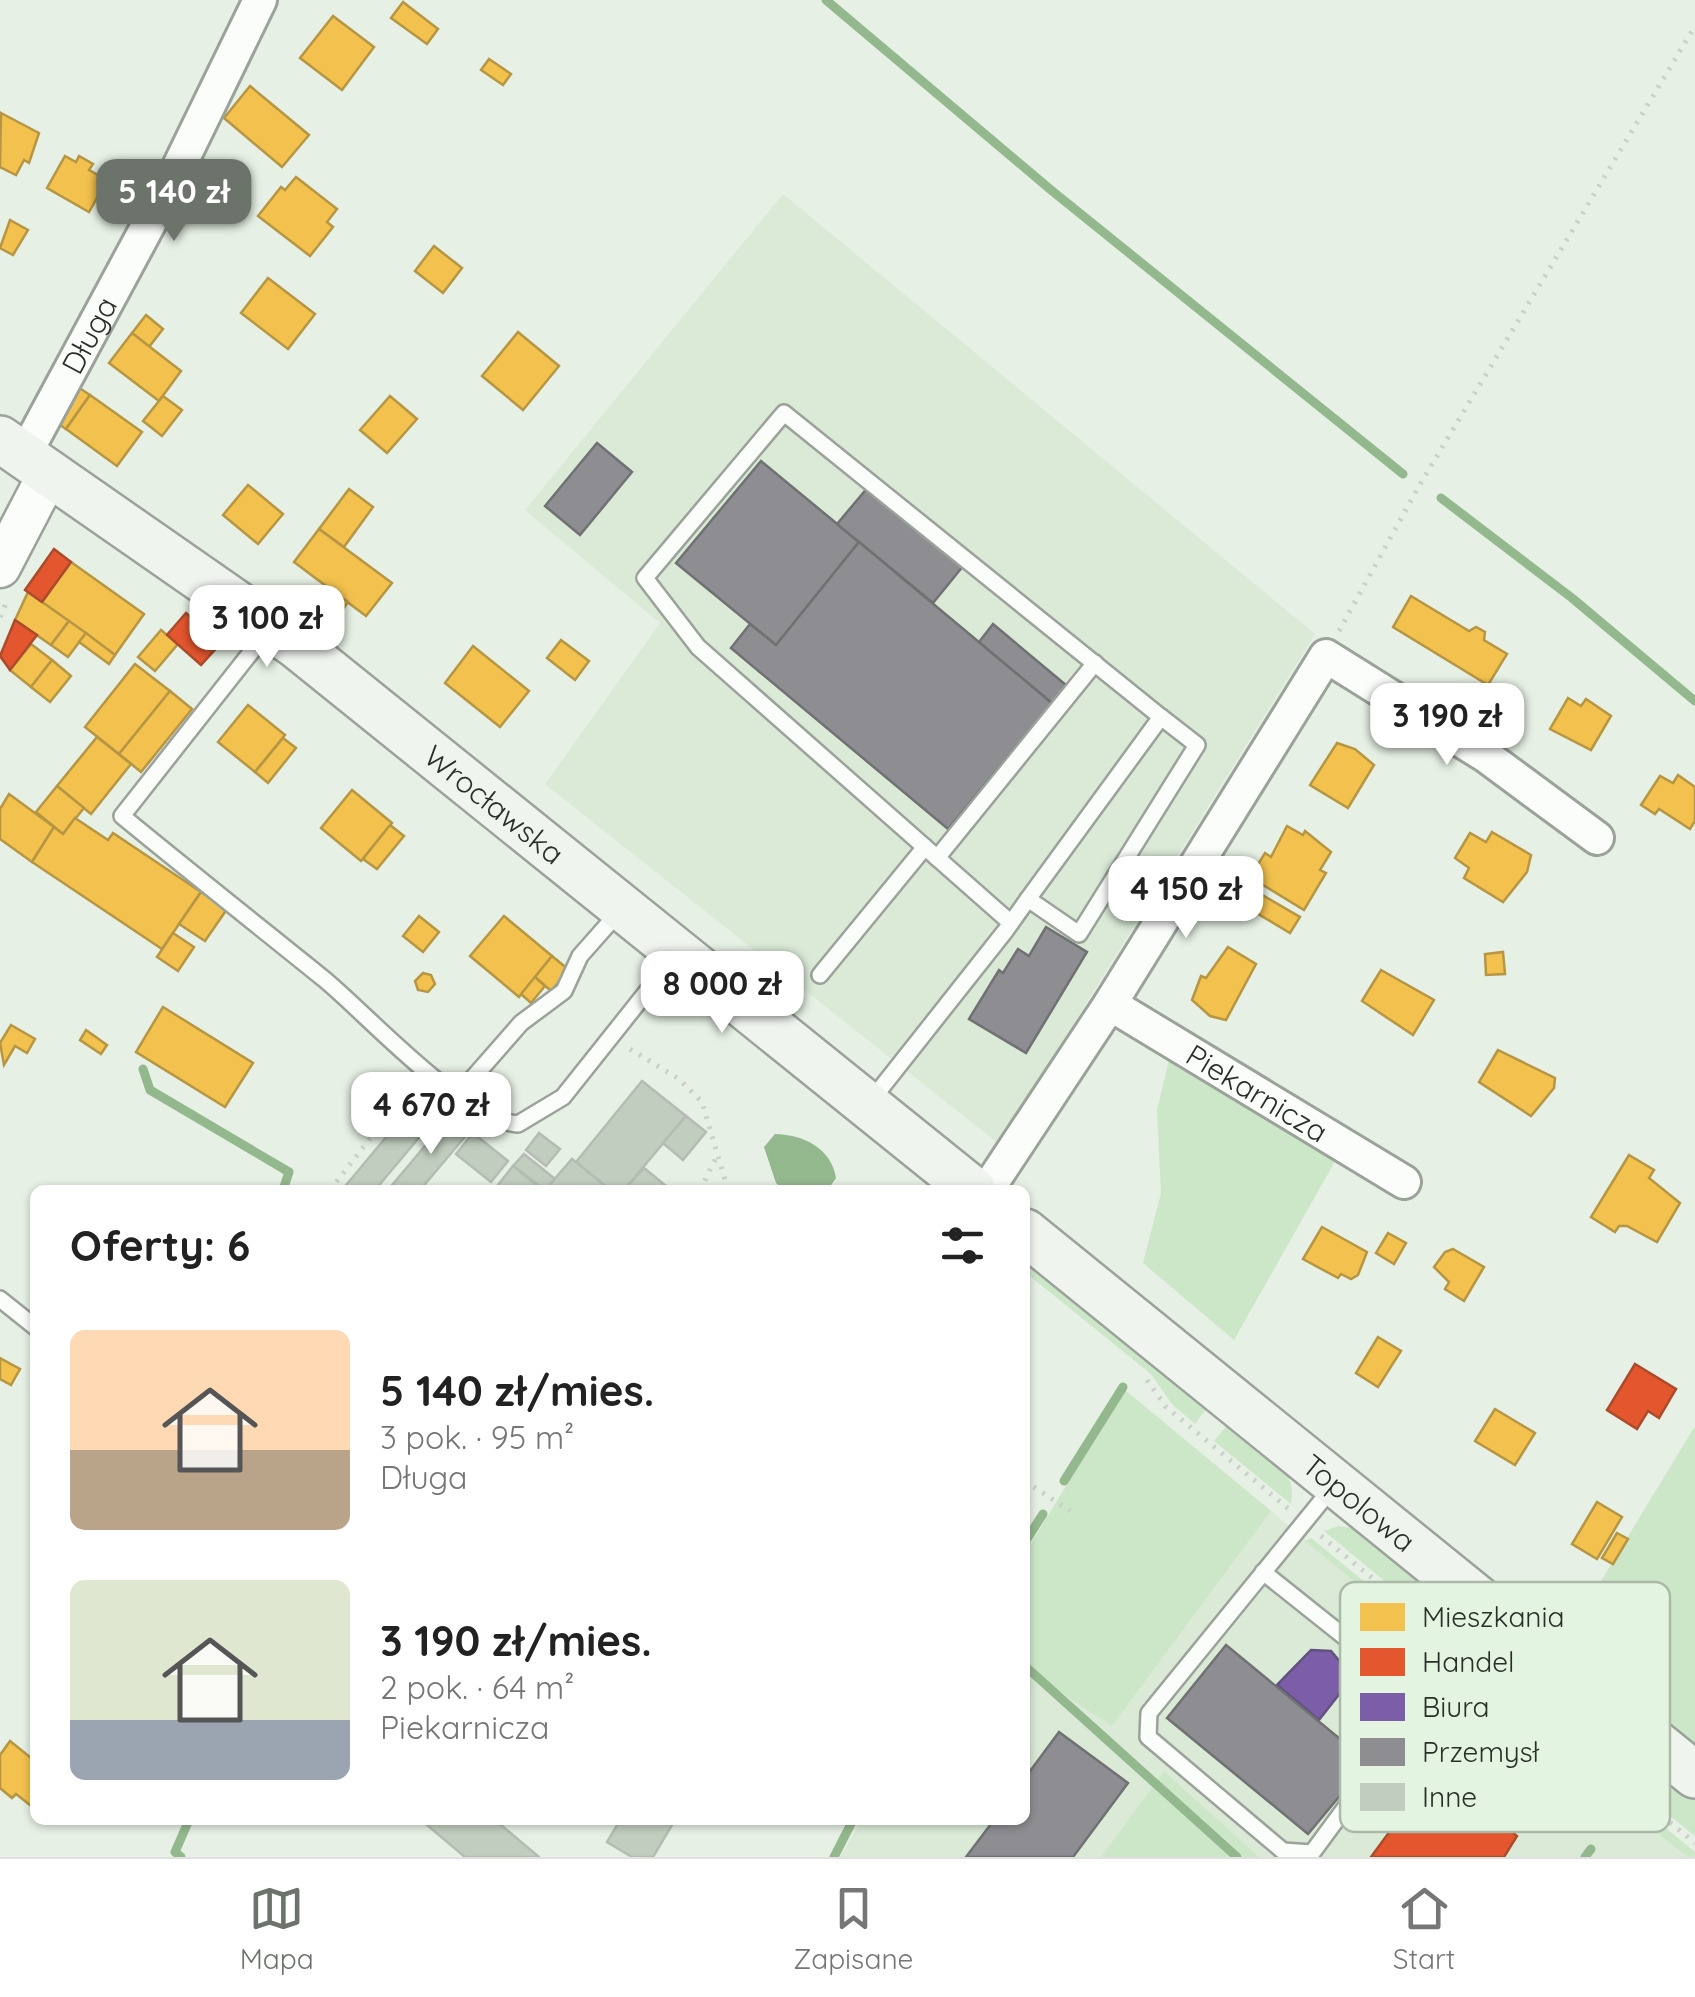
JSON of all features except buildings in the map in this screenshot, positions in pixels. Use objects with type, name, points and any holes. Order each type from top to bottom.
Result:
[{"type":"main road","name":"Wrocławska","points":[[25,455],[271,626],[967,1185]]},
{"type":"main road","name":"Topolowa","points":[[1030,1236],[1457,1582]]},
{"type":"main road","name":"Topolowa","points":[[1670,1755],[1695,1775]]},
{"type":"street","name":"Długa","points":[[0,567],[25,455],[170,184],[260,0]]},
{"type":"street","points":[[990,1185],[1110,1004],[1326,656],[1486,756],[1597,838]]},
{"type":"street","name":"Piekarnicza","points":[[1110,1004],[1404,1182]]},
{"type":"lane","points":[[1010,923],[698,648],[645,578],[784,413],[1197,745],[1079,934],[1028,899]]},
{"type":"lane","points":[[271,626],[122,816],[328,983],[458,1095],[497,1119],[518,1124],[563,1097],[678,952]]},
{"type":"lane","points":[[820,975],[1094,663]]},
{"type":"lane","points":[[868,1105],[1010,923],[1161,716]]},
{"type":"lane","points":[[458,1095],[521,1023],[564,990],[580,956],[623,908]]},
{"type":"lane","points":[[0,1299],[30,1323]]},
{"type":"lane","points":[[1336,1484],[1149,1714],[1148,1736],[1282,1851],[1312,1853],[1340,1815]]},
{"type":"lane","points":[[1262,1572],[1340,1634]]},
{"type":"path","points":[[1326,656],[1419,486],[1695,26]]},
{"type":"path","points":[[611,1036],[679,1080],[702,1102],[726,1185]]},
{"type":"path","points":[[333,1185],[352,1156],[426,1069]]},
{"type":"path","points":[[701,1185],[717,1156]]},
{"type":"path","points":[[1145,1377],[1165,1406],[1377,1582]]},
{"type":"path","points":[[1030,1483],[1070,1511]]},
{"type":"path","points":[[1670,1823],[1695,1844]]},
{"type":"shaded area","points":[[783,194],[1315,634],[999,1144],[545,784],[660,623],[525,510]]},
{"type":"shaded area","points":[[1169,1060],[1338,1156],[1234,1340],[1143,1263],[1161,1193],[1157,1110]]},
{"type":"shaded area","points":[[775,1134],[806,1140],[822,1151],[836,1178],[831,1185],[778,1185],[764,1147]]},
{"type":"shaded area","points":[[1030,1258],[1209,1405],[1195,1424],[1172,1404],[1151,1374],[1030,1276]]},
{"type":"shaded area","points":[[1125,1390],[1271,1511],[1112,1726],[1030,1672],[1030,1545]]},
{"type":"shaded area","points":[[1230,1422],[1282,1466],[1289,1477],[1291,1504],[1214,1441]]},
{"type":"shaded area","points":[[1695,1426],[1695,1758],[1670,1737],[1670,1582],[1600,1582]]},
{"type":"shaded area","points":[[1271,1511],[1357,1582],[1340,1582],[1340,1832],[1658,1832],[1688,1857],[1259,1857],[1164,1771],[1101,1857],[840,1857],[859,1825],[1030,1825],[1030,1672],[1112,1726]]},
{"type":"shaded area","points":[[1338,1526],[1371,1531],[1433,1582],[1386,1582],[1324,1531]]},
{"type":"shaded area","points":[[1311,1538],[1365,1582],[1355,1582],[1306,1541]]},
{"type":"shaded area","points":[[1164,1771],[1259,1857],[1101,1857]]},
{"type":"shaded area","points":[[1670,1776],[1695,1794],[1695,1836],[1670,1816]]},
{"type":"shaded area","points":[[1656,1832],[1670,1832],[1695,1852],[1695,1857],[1688,1857]]},
{"type":"waterway","points":[[826,0],[1051,190],[1403,474]]},
{"type":"waterway","points":[[1441,498],[1572,598],[1695,701]]},
{"type":"waterway","points":[[143,1069],[150,1090],[289,1172],[285,1185]]},
{"type":"waterway","points":[[1064,1481],[1123,1387]]},
{"type":"waterway","points":[[1030,1534],[1043,1514]]},
{"type":"waterway","points":[[1030,1671],[1237,1857]]},
{"type":"waterway","points":[[181,1857],[175,1852],[187,1825]]},
{"type":"waterway","points":[[834,1857],[850,1825]]},
{"type":"waterway","points":[[1585,1857],[1591,1849]]}]
